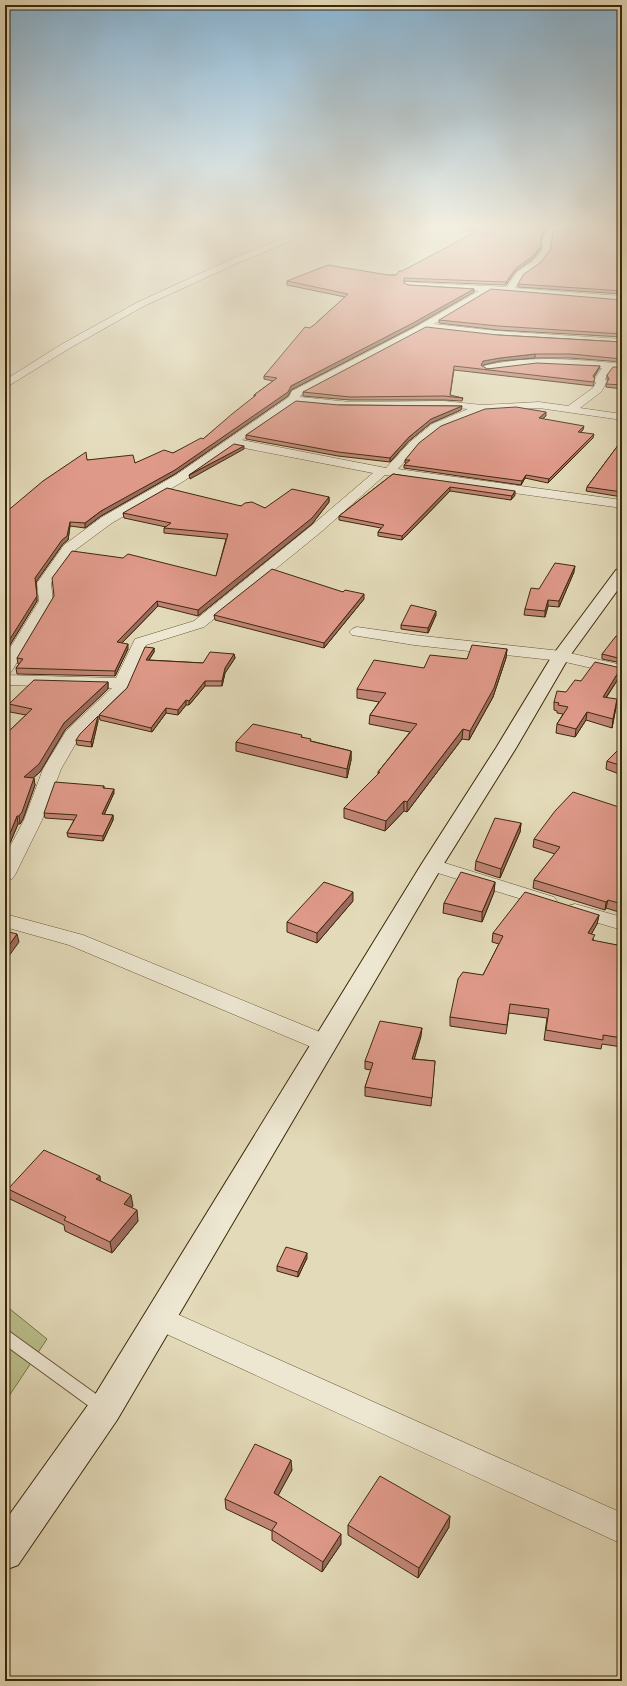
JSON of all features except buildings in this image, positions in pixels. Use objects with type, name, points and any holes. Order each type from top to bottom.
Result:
[{"type":"main road","points":[[5,1552],[105,1409],[324,1043],[561,656],[622,573]]},
{"type":"street","points":[[5,385],[66,346],[140,305]]},
{"type":"street","points":[[5,669],[46,602],[44,583],[59,559],[69,548],[107,520],[180,478],[294,399],[296,393],[425,326],[461,305]]},
{"type":"street","points":[[425,326],[506,335],[576,338],[622,342]]},
{"type":"street","points":[[488,368],[504,365],[555,363],[622,368]]},
{"type":"street","points":[[571,409],[597,390],[602,382],[599,380],[609,366]]},
{"type":"street","points":[[294,399],[328,404],[360,406],[444,404],[482,408],[539,405],[622,417]]},
{"type":"street","points":[[5,875],[33,820],[52,769],[72,735],[118,692],[124,683],[140,642],[199,624],[385,472],[414,444],[436,426],[482,408]]},
{"type":"street","points":[[232,442],[385,472],[622,504]]},
{"type":"street","points":[[357,632],[414,640],[561,656],[622,670]]},
{"type":"street","points":[[5,680],[124,683]]},
{"type":"street","points":[[432,865],[622,924]]},
{"type":"street","points":[[5,920],[76,940],[324,1043]]},
{"type":"street","points":[[159,1318],[622,1529]]},
{"type":"lane","points":[[5,1337],[105,1409]]},
{"type":"green space","points":[[5,1305],[47,1339],[5,1402]]}]
